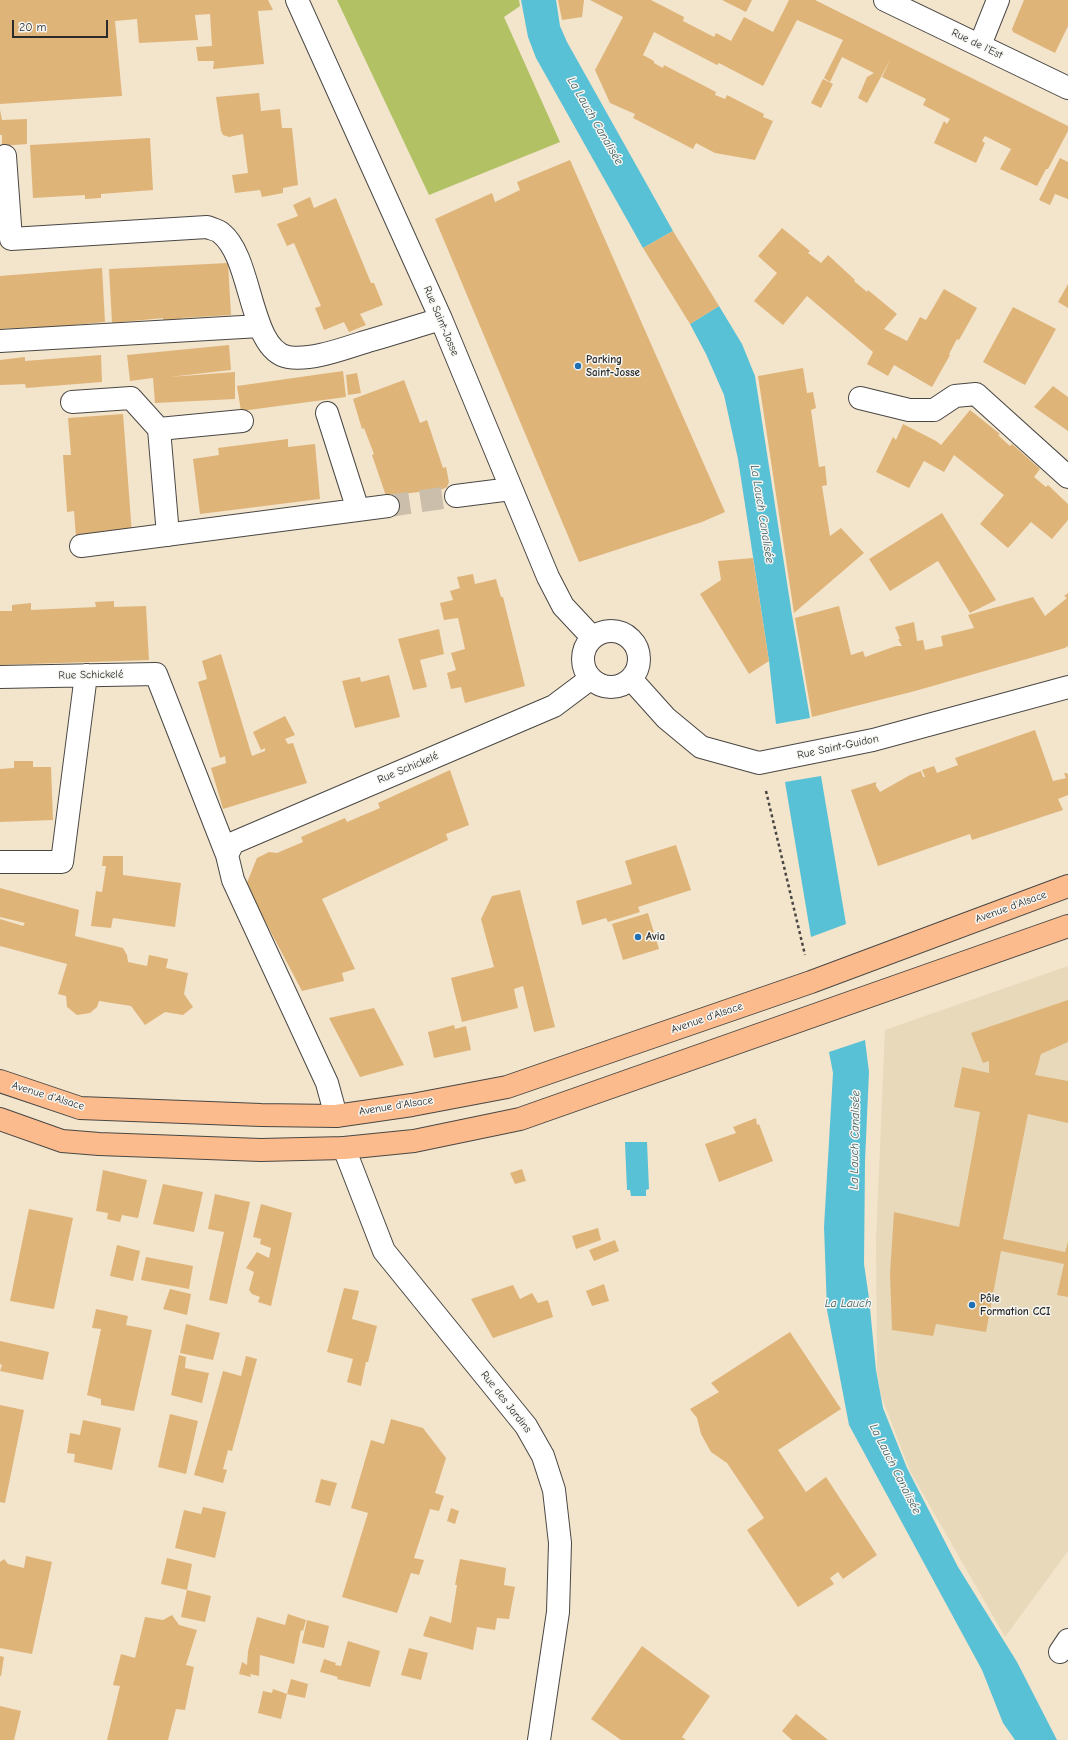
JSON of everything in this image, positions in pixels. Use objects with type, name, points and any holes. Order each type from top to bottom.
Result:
[{"type":"main road","name":"Avenue d'Alsace","points":[[0,1081],[80,1108],[261,1115],[336,1116],[412,1105],[507,1087],[811,982],[1068,886]]},
{"type":"main road","points":[[0,1119],[62,1141],[92,1143],[262,1150],[344,1148],[414,1141],[520,1119],[1068,926]]},
{"type":"main road","points":[[336,1116],[344,1148]]},
{"type":"street","name":"Rue Saint-Josse","points":[[297,0],[441,319],[548,577],[564,606],[592,637]]},
{"type":"street","name":"Rue de l'Est","points":[[885,0],[980,44],[1068,88]]},
{"type":"street","points":[[980,44],[998,0]]},
{"type":"street","points":[[5,156],[11,239],[207,227],[220,231],[232,243],[239,258],[260,326],[266,339],[273,350],[287,356],[304,357],[335,351],[441,319]]},
{"type":"street","points":[[0,341],[260,326]]},
{"type":"street","points":[[860,398],[909,410],[934,410],[955,396],[976,394],[1068,477]]},
{"type":"street","points":[[72,402],[131,398],[159,429],[168,535]]},
{"type":"street","points":[[327,413],[358,510]]},
{"type":"street","points":[[159,429],[242,421]]},
{"type":"street","points":[[456,496],[511,489]]},
{"type":"street","points":[[81,546],[388,506]]},
{"type":"street","points":[[608,630],[625,633],[632,639],[637,646],[639,664],[631,679],[624,684],[615,687],[606,687],[590,679],[583,662],[583,653],[586,645],[592,637],[608,630]]},
{"type":"street","name":"Rue Schickelé","points":[[0,677],[156,674],[227,855],[233,880],[327,1083],[336,1116]]},
{"type":"street","points":[[0,862],[62,862],[86,675]]},
{"type":"street","name":"Rue Schickelé","points":[[227,855],[233,843],[554,706],[590,679]]},
{"type":"street","name":"Rue Saint-Guidon","points":[[631,679],[666,718],[701,747],[759,763],[873,740],[1068,687]]},
{"type":"street","name":"Rue des Jardins","points":[[344,1148],[384,1251],[526,1426],[543,1456],[554,1490],[560,1543],[558,1612],[539,1740]]},
{"type":"path","points":[[759,763],[811,982]]},
{"type":"shaded area","name":"Pôle Formation CCI","points":[[1068,966],[1068,1551],[1005,1637],[910,1471],[881,1395],[877,1371],[876,1240],[885,1030]]},
{"type":"green space","points":[[337,0],[519,0],[520,6],[504,17],[560,142],[429,195]]},
{"type":"water","name":"La Lauch Canalisée","points":[[521,0],[556,0],[560,26],[567,42],[673,231],[643,248],[536,58],[528,37]]},
{"type":"water","name":"La Lauch Canalisée","points":[[719,306],[742,344],[755,376],[792,615],[810,718],[776,724],[769,661],[738,459],[724,395],[706,354],[690,324]]},
{"type":"water","points":[[821,776],[846,924],[811,937],[785,782]]},
{"type":"water","name":"La Lauch","points":[[865,1040],[869,1072],[865,1161],[864,1264],[876,1370],[883,1408],[907,1468],[958,1567],[1017,1662],[1057,1740],[1015,1740],[1003,1723],[982,1670],[849,1425],[827,1310],[824,1227],[833,1073],[829,1052]]},
{"type":"water","points":[[625,1142],[647,1142],[649,1189],[646,1190],[646,1196],[631,1196],[630,1190],[627,1190]]},
{"type":"building","points":[[0,0],[268,0],[273,10],[258,11],[264,64],[213,69],[214,61],[198,61],[196,47],[212,46],[210,14],[195,15],[198,40],[139,43],[137,19],[115,21],[122,96],[0,104]]},
{"type":"building","points":[[558,0],[584,0],[582,17],[562,20]]},
{"type":"building","points":[[590,0],[651,0],[684,17],[683,21],[714,37],[716,33],[731,41],[744,17],[773,32],[789,0],[815,0],[1068,126],[1068,131],[1048,169],[1046,169],[1037,186],[1000,169],[1011,149],[985,136],[982,141],[985,143],[976,163],[934,143],[944,121],[947,124],[950,119],[923,105],[926,99],[882,77],[890,60],[867,103],[858,98],[867,77],[874,73],[842,57],[830,82],[824,78],[843,40],[797,20],[763,86],[719,63],[717,65],[654,32],[643,55],[663,68],[664,65],[716,92],[715,95],[725,99],[727,95],[764,114],[763,117],[773,121],[755,160],[715,153],[696,143],[693,149],[633,118],[635,114],[610,103],[595,70],[623,17]]},
{"type":"building","points":[[722,0],[752,0],[746,12]]},
{"type":"building","points":[[1024,0],[1068,0],[1068,26],[1055,53],[1013,32],[1012,29]]},
{"type":"building","points":[[823,79],[833,84],[821,108],[811,103]]},
{"type":"building","points":[[259,93],[261,111],[280,109],[282,128],[292,128],[298,185],[283,188],[283,193],[262,197],[260,190],[235,193],[232,175],[248,173],[243,134],[229,137],[223,135],[221,131],[216,97]]},
{"type":"building","points":[[0,110],[2,120],[27,119],[27,144],[2,146],[2,135],[0,135]]},
{"type":"building","points":[[150,138],[153,190],[101,194],[101,198],[85,199],[85,195],[33,198],[30,145]]},
{"type":"building","points":[[1060,158],[1068,162],[1068,199],[1055,194],[1050,205],[1039,200]]},
{"type":"building","name":"Parking Saint-Josse","points":[[570,160],[725,512],[702,522],[579,562],[435,219],[492,193],[495,202],[520,190],[517,182]]},
{"type":"building","points":[[310,197],[314,208],[336,198],[371,283],[374,283],[383,305],[360,314],[366,325],[349,332],[344,322],[324,330],[315,308],[321,306],[294,243],[287,246],[277,224],[298,216],[293,205]]},
{"type":"building","points":[[782,228],[810,251],[808,253],[821,263],[828,255],[855,280],[854,281],[867,292],[868,290],[897,314],[884,329],[907,341],[920,317],[926,320],[944,289],[977,308],[959,340],[957,339],[932,387],[894,365],[888,376],[867,364],[873,352],[807,296],[783,325],[754,301],[777,273],[758,256]]},
{"type":"building","points":[[673,231],[719,306],[690,324],[643,248]]},
{"type":"building","points":[[228,263],[231,315],[181,318],[181,321],[164,323],[163,318],[112,323],[109,269]]},
{"type":"building","points":[[102,268],[105,322],[53,327],[53,330],[37,331],[37,327],[0,329],[0,276]]},
{"type":"building","points":[[1068,284],[1068,308],[1058,302]]},
{"type":"building","points":[[1013,307],[1056,329],[1025,385],[983,362]]},
{"type":"building","points":[[229,345],[231,370],[169,377],[235,372],[235,399],[155,403],[153,378],[130,381],[127,355]]},
{"type":"building","points":[[101,355],[102,382],[26,388],[25,384],[0,385],[0,360],[25,357],[25,361]]},
{"type":"building","points":[[803,368],[807,393],[813,392],[816,408],[811,410],[819,467],[825,466],[827,485],[822,486],[830,536],[841,528],[864,553],[794,613],[758,376]]},
{"type":"building","points":[[343,371],[346,397],[241,411],[237,386]]},
{"type":"building","points":[[357,373],[361,393],[348,395],[346,375]]},
{"type":"building","points":[[404,380],[420,423],[427,420],[443,468],[446,467],[449,482],[447,487],[443,489],[386,496],[372,455],[374,454],[364,428],[362,429],[353,399]]},
{"type":"building","points":[[1053,386],[1068,397],[1068,431],[1034,407]]},
{"type":"building","points":[[970,410],[1000,434],[998,435],[1010,446],[1012,444],[1040,469],[1034,477],[1046,487],[1048,485],[1068,504],[1068,520],[1052,539],[1031,522],[1008,548],[980,524],[1004,495],[954,455],[944,472],[924,461],[909,488],[876,472],[893,437],[896,440],[903,424],[941,445]]},
{"type":"building","points":[[123,414],[132,534],[76,537],[74,511],[67,512],[63,455],[71,455],[68,418]]},
{"type":"building","points":[[288,439],[288,447],[315,444],[320,499],[200,514],[193,459],[219,455],[218,448]]},
{"type":"building","points":[[942,513],[996,600],[970,613],[938,561],[890,591],[869,559]]},
{"type":"building","points":[[753,558],[769,661],[749,674],[700,594],[721,580],[718,561]]},
{"type":"building","points":[[473,574],[475,584],[496,579],[501,597],[503,597],[525,686],[465,703],[461,687],[451,689],[447,673],[456,670],[451,653],[465,649],[458,618],[444,620],[440,603],[453,600],[450,591],[460,588],[457,577]]},
{"type":"building","points":[[1068,593],[1068,646],[1065,648],[915,691],[812,717],[795,618],[839,606],[851,655],[863,651],[865,657],[896,646],[902,646],[898,639],[900,639],[895,627],[914,622],[917,641],[923,640],[925,650],[943,646],[941,636],[974,628],[968,615],[1033,597],[1045,616],[1067,598],[1064,596]]},
{"type":"building","points":[[114,601],[114,607],[146,606],[149,660],[0,665],[0,611],[12,611],[12,605],[31,603],[31,610],[96,607],[95,602]]},
{"type":"building","points":[[439,629],[444,654],[420,660],[427,687],[413,690],[398,639]]},
{"type":"building","points":[[221,654],[252,756],[265,751],[265,748],[261,750],[253,732],[285,716],[295,735],[285,739],[288,744],[293,743],[307,783],[223,809],[211,768],[226,763],[225,756],[220,758],[198,682],[207,679],[202,661]]},
{"type":"building","points":[[389,675],[400,717],[355,728],[342,681],[360,677],[361,682]]},
{"type":"building","points":[[1035,730],[1053,781],[1066,778],[1064,773],[1067,773],[1068,775],[1068,795],[1058,799],[1063,810],[972,840],[970,834],[878,866],[851,790],[876,782],[876,786],[880,792],[910,775],[921,771],[923,777],[925,777],[922,770],[934,766],[937,773],[958,765],[955,758]]},
{"type":"building","points":[[14,761],[33,761],[33,767],[51,767],[53,820],[0,822],[0,769],[14,768]]},
{"type":"building","points":[[450,770],[469,825],[446,834],[448,840],[322,899],[355,969],[342,973],[344,981],[302,991],[246,885],[257,858],[269,852],[277,853],[303,842],[301,837],[345,818],[347,822],[380,808],[378,803]]},
{"type":"building","points":[[676,845],[691,890],[638,907],[640,912],[608,922],[606,918],[582,925],[576,901],[632,884],[625,861]]},
{"type":"building","points":[[103,856],[123,856],[123,875],[181,883],[175,927],[113,918],[111,928],[91,926],[96,891],[102,892],[106,866],[102,866]]},
{"type":"building","points":[[0,888],[79,910],[75,936],[123,948],[127,955],[128,962],[147,966],[149,955],[168,959],[166,968],[188,973],[184,994],[193,1007],[183,1015],[165,1012],[145,1025],[131,1006],[99,1001],[97,1007],[90,1013],[77,1015],[67,1007],[66,996],[58,994],[67,964],[0,946],[0,919],[23,926],[25,923],[0,917]]},
{"type":"building","points":[[520,890],[555,1027],[534,1032],[523,986],[514,989],[518,1008],[462,1022],[451,978],[494,967],[481,919],[492,896]]},
{"type":"building","points":[[648,913],[659,949],[623,960],[612,924]]},
{"type":"building","points":[[1068,1000],[1068,1042],[1041,1054],[1035,1075],[1068,1081],[1068,1123],[1028,1114],[1003,1239],[1065,1252],[1068,1242],[1068,1297],[1057,1295],[1064,1264],[1001,1251],[986,1332],[936,1324],[933,1336],[892,1330],[890,1273],[894,1212],[959,1227],[980,1112],[954,1107],[962,1067],[989,1073],[989,1061],[983,1063],[971,1033]]},
{"type":"building","points":[[374,1008],[404,1065],[360,1077],[329,1018]]},
{"type":"building","points":[[454,1025],[455,1029],[466,1026],[471,1050],[434,1058],[428,1032]]},
{"type":"building","points":[[756,1118],[757,1125],[759,1124],[773,1161],[719,1182],[705,1144],[736,1133],[733,1127]]},
{"type":"building","points":[[522,1169],[526,1181],[515,1184],[510,1173]]},
{"type":"building","points":[[103,1170],[147,1180],[138,1218],[122,1215],[120,1222],[107,1219],[108,1213],[96,1211]]},
{"type":"building","points":[[163,1184],[203,1192],[194,1232],[153,1224]]},
{"type":"building","points":[[215,1194],[250,1202],[227,1304],[209,1300],[224,1232],[208,1229]]},
{"type":"building","points":[[261,1204],[292,1213],[271,1306],[258,1302],[260,1297],[252,1294],[249,1290],[254,1272],[246,1268],[257,1252],[269,1258],[271,1248],[260,1244],[261,1239],[253,1237]]},
{"type":"building","points":[[29,1209],[73,1218],[54,1309],[10,1301]]},
{"type":"building","points":[[598,1228],[601,1240],[576,1249],[572,1236]]},
{"type":"building","points":[[615,1240],[619,1251],[594,1261],[589,1250]]},
{"type":"building","points":[[117,1245],[140,1251],[133,1281],[110,1276]]},
{"type":"building","points":[[146,1257],[193,1266],[189,1289],[141,1280]]},
{"type":"building","points":[[604,1284],[609,1301],[592,1306],[586,1291]]},
{"type":"building","points":[[513,1285],[520,1299],[532,1293],[538,1303],[548,1300],[553,1317],[493,1338],[471,1299]]},
{"type":"building","points":[[344,1288],[359,1291],[352,1319],[377,1326],[368,1362],[366,1362],[361,1386],[347,1382],[353,1359],[327,1352]]},
{"type":"building","points":[[170,1289],[191,1294],[187,1315],[163,1309]]},
{"type":"building","points":[[96,1309],[128,1316],[126,1325],[152,1330],[134,1411],[101,1405],[101,1399],[87,1395],[101,1329],[92,1328]]},
{"type":"building","points":[[186,1324],[220,1333],[213,1360],[180,1353]]},
{"type":"building","points":[[790,1332],[841,1409],[778,1450],[806,1492],[826,1477],[877,1555],[843,1579],[838,1572],[830,1578],[834,1584],[798,1607],[747,1530],[764,1518],[727,1463],[711,1452],[701,1434],[697,1418],[690,1409],[719,1392],[711,1383]]},
{"type":"building","points":[[0,1341],[49,1352],[43,1380],[0,1371],[2,1365],[0,1364]]},
{"type":"building","points":[[179,1355],[186,1357],[185,1368],[209,1373],[202,1403],[171,1395]]},
{"type":"building","points":[[246,1356],[257,1359],[232,1451],[228,1450],[223,1469],[227,1470],[223,1483],[194,1475],[223,1371],[241,1376]]},
{"type":"building","points":[[0,1405],[24,1410],[5,1503],[0,1502]]},
{"type":"building","points":[[170,1414],[198,1421],[186,1474],[158,1467]]},
{"type":"building","points":[[391,1419],[423,1428],[446,1458],[435,1493],[444,1496],[439,1511],[430,1509],[414,1558],[424,1560],[419,1575],[411,1573],[397,1613],[342,1597],[368,1513],[351,1508],[371,1440],[384,1444]]},
{"type":"building","points":[[83,1420],[121,1428],[112,1470],[74,1462],[75,1454],[67,1453],[70,1433],[80,1435]]},
{"type":"building","points":[[321,1479],[337,1483],[330,1506],[315,1502]]},
{"type":"building","points":[[203,1507],[226,1512],[215,1558],[175,1548],[184,1510],[201,1514]]},
{"type":"building","points":[[451,1508],[459,1511],[455,1524],[447,1521]]},
{"type":"building","points":[[26,1556],[52,1562],[32,1654],[0,1648],[0,1562],[4,1559],[8,1564],[24,1568]]},
{"type":"building","points":[[167,1558],[192,1564],[187,1590],[161,1584]]},
{"type":"building","points":[[460,1559],[506,1568],[504,1585],[515,1587],[509,1619],[497,1618],[495,1630],[477,1627],[473,1650],[423,1636],[430,1616],[451,1623],[457,1585],[455,1585]]},
{"type":"building","points":[[187,1590],[211,1596],[205,1622],[181,1617]]},
{"type":"building","points":[[288,1614],[306,1620],[303,1631],[301,1630],[294,1664],[260,1655],[259,1676],[250,1674],[251,1677],[239,1674],[242,1662],[247,1665],[248,1651],[257,1617],[285,1625]]},
{"type":"building","points":[[172,1615],[179,1625],[197,1630],[186,1665],[194,1667],[185,1710],[176,1709],[168,1740],[107,1740],[120,1686],[113,1685],[121,1654],[135,1658],[145,1617],[163,1620]]},
{"type":"building","points":[[307,1620],[329,1626],[324,1648],[302,1643]]},
{"type":"building","points":[[348,1641],[380,1651],[370,1687],[337,1679],[338,1677],[320,1672],[324,1659],[336,1663],[335,1665],[341,1666]]},
{"type":"building","points":[[642,1646],[710,1696],[682,1737],[686,1740],[621,1740],[591,1719]]},
{"type":"building","points":[[409,1648],[428,1653],[421,1680],[401,1675]]},
{"type":"building","points":[[0,1656],[4,1657],[1,1676],[0,1676]]},
{"type":"building","points":[[291,1679],[308,1684],[305,1698],[287,1694]]},
{"type":"building","points":[[273,1689],[287,1694],[281,1719],[258,1713],[263,1691],[272,1693]]},
{"type":"building","points":[[0,1706],[21,1711],[14,1740],[0,1740]]},
{"type":"building","points":[[796,1714],[828,1740],[792,1740],[782,1731]]},
{"type":"tunnel","points":[[388,506],[456,496]]},
{"type":"place","name":"Parking Saint-Josse","points":[[578,366]]},
{"type":"place","name":"Avia","points":[[638,937]]},
{"type":"place","name":"Pôle Formation CCI","points":[[972,1305]]}]
